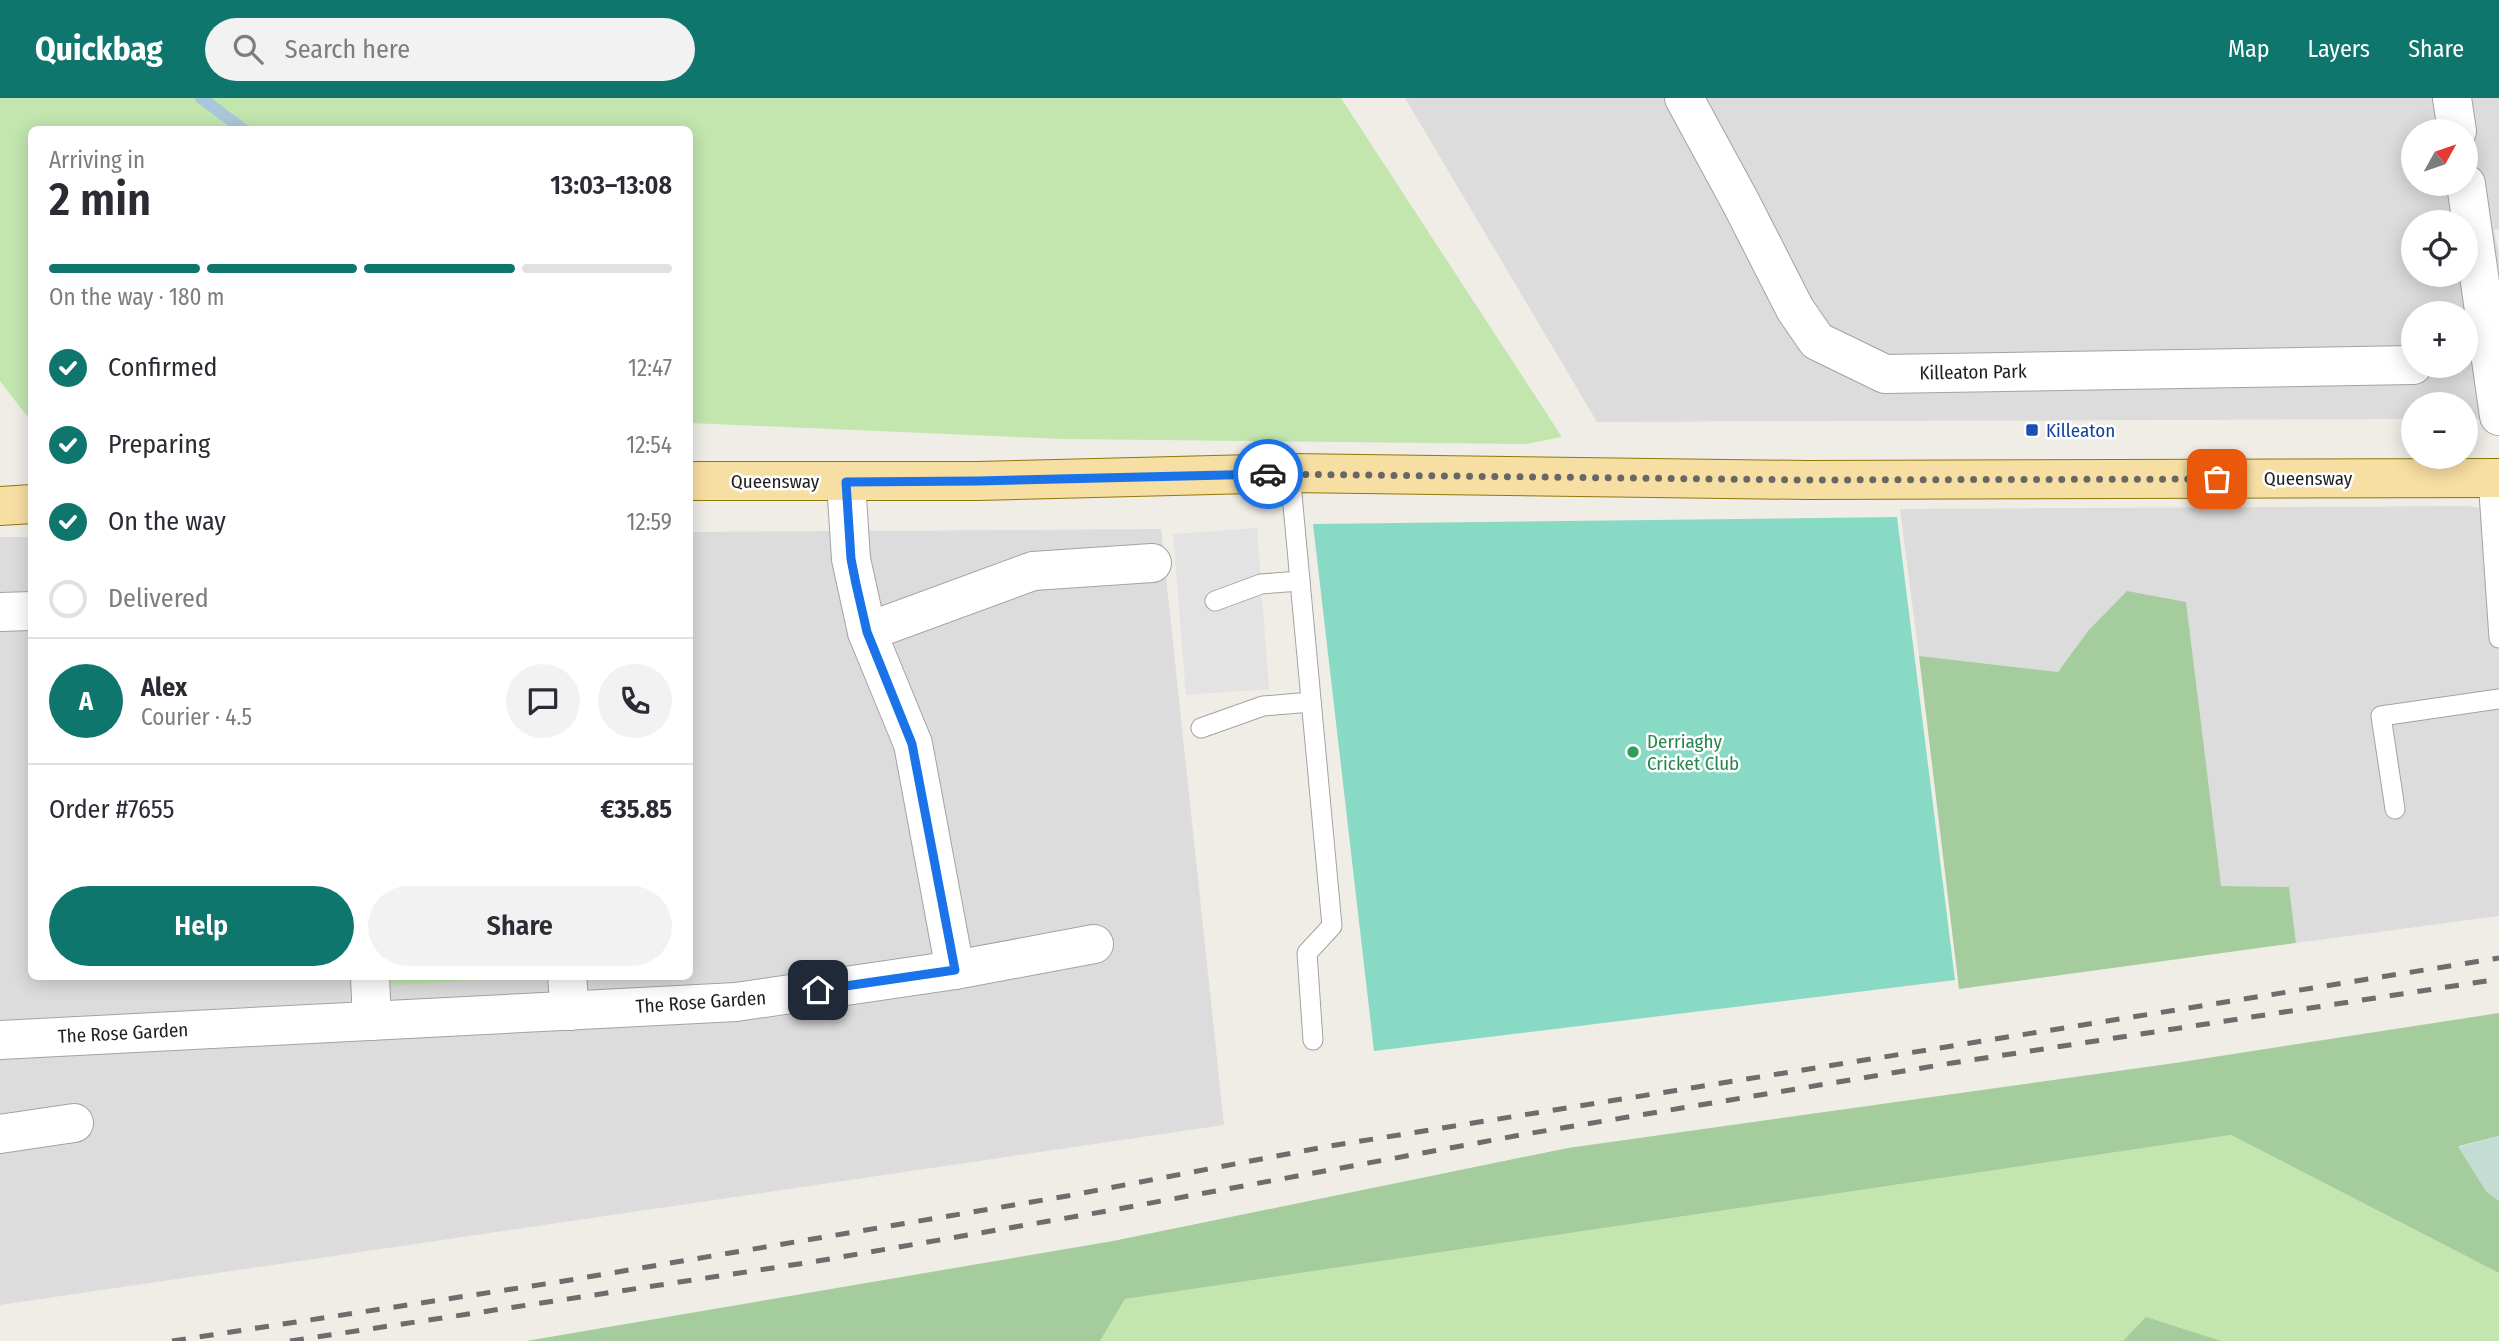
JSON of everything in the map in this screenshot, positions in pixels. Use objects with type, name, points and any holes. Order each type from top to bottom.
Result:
[{"type":"main road","name":"Queensway","points":[[693,481],[978,481],[1290,474],[1807,480],[2493,478]]},
{"type":"main road","points":[[0,506],[28,504]]},
{"type":"street","name":"Killeaton Park","points":[[1684,98],[1795,309],[1817,341],[1885,374],[2401,365]]},
{"type":"street","points":[[2452,98],[2455,119]]},
{"type":"street","points":[[2467,196],[2474,301]]},
{"type":"street","points":[[2478,361],[2499,416]]},
{"type":"street","points":[[846,482],[851,559],[867,632],[912,744],[955,970]]},
{"type":"street","points":[[867,632],[1033,571],[1152,563]]},
{"type":"street","points":[[0,612],[28,611]]},
{"type":"street","name":"The Rose Garden","points":[[0,1040],[372,1021],[569,994],[736,1002],[955,970],[1094,944]]},
{"type":"street","points":[[369,980],[372,1021]]},
{"type":"street","points":[[0,1134],[74,1123]]},
{"type":"lane","points":[[1290,474],[1332,926],[1307,953],[1313,1040]]},
{"type":"lane","points":[[2493,478],[2499,638]]},
{"type":"lane","points":[[1215,601],[1261,584],[1300,581]]},
{"type":"lane","points":[[2395,808],[2381,716],[2499,699]]},
{"type":"lane","points":[[1201,727],[1264,706],[1311,702]]},
{"type":"shaded area","points":[[1405,98],[2499,98],[2499,229],[2494,230],[2499,254],[2499,419],[2478,419],[2478,392],[2401,392],[2401,419],[1597,422]]},
{"type":"shaded area","points":[[2468,506],[2499,511],[2499,916],[2296,943],[2289,887],[2221,886],[2088,631],[2058,672],[1919,656],[1900,509]]},
{"type":"shaded area","points":[[1257,528],[1269,689],[1186,695],[1173,534]]},
{"type":"shaded area","points":[[1161,529],[1224,1125],[0,1305],[0,537],[28,537],[28,980],[693,980],[693,532]]},
{"type":"shaded area","points":[[2499,1136],[2499,1201],[2486,1191],[2458,1147]]},
{"type":"green space","points":[[0,98],[1341,98],[1562,437],[1526,444],[1064,439],[693,423],[693,126],[28,126],[28,417],[0,381]]},
{"type":"green space","name":"Derriaghy Cricket Club","points":[[1897,517],[1955,980],[1374,1051],[1313,524]]},
{"type":"green space","points":[[2127,591],[2186,602],[2221,886],[2289,887],[2296,943],[1959,989],[1919,656],[2058,672],[2088,631]]},
{"type":"green space","points":[[391,980],[482,980],[398,985],[391,983]]},
{"type":"green space","points":[[2499,1013],[2499,1136],[2459,1146],[2486,1191],[2499,1201],[2499,1273],[2231,1135],[1125,1299],[1100,1341],[526,1341],[1113,1241],[1568,1148],[2175,1063]]},
{"type":"green space","points":[[2231,1135],[2499,1273],[2499,1341],[1100,1341],[1125,1299]]},
{"type":"green space","points":[[2146,1317],[2221,1341],[2123,1341]]},
{"type":"waterway","points":[[201,98],[239,126]]},
{"type":"railway","points":[[172,1341],[558,1282],[1067,1196],[1324,1147],[2499,958]]},
{"type":"railway","points":[[290,1341],[812,1262],[1526,1134],[1952,1063],[2499,979]]},
{"type":"way so far","points":[[1268,474],[1807,480],[2217,479]]},
{"type":"place","name":"Killeaton","points":[[2032,430]]},
{"type":"place","name":"Derriaghy Cricket Club","points":[[1633,752]]},
{"type":"route","points":[[818,990],[955,970],[912,744],[867,632],[856,584],[851,559],[846,482],[1268,474]]}]
